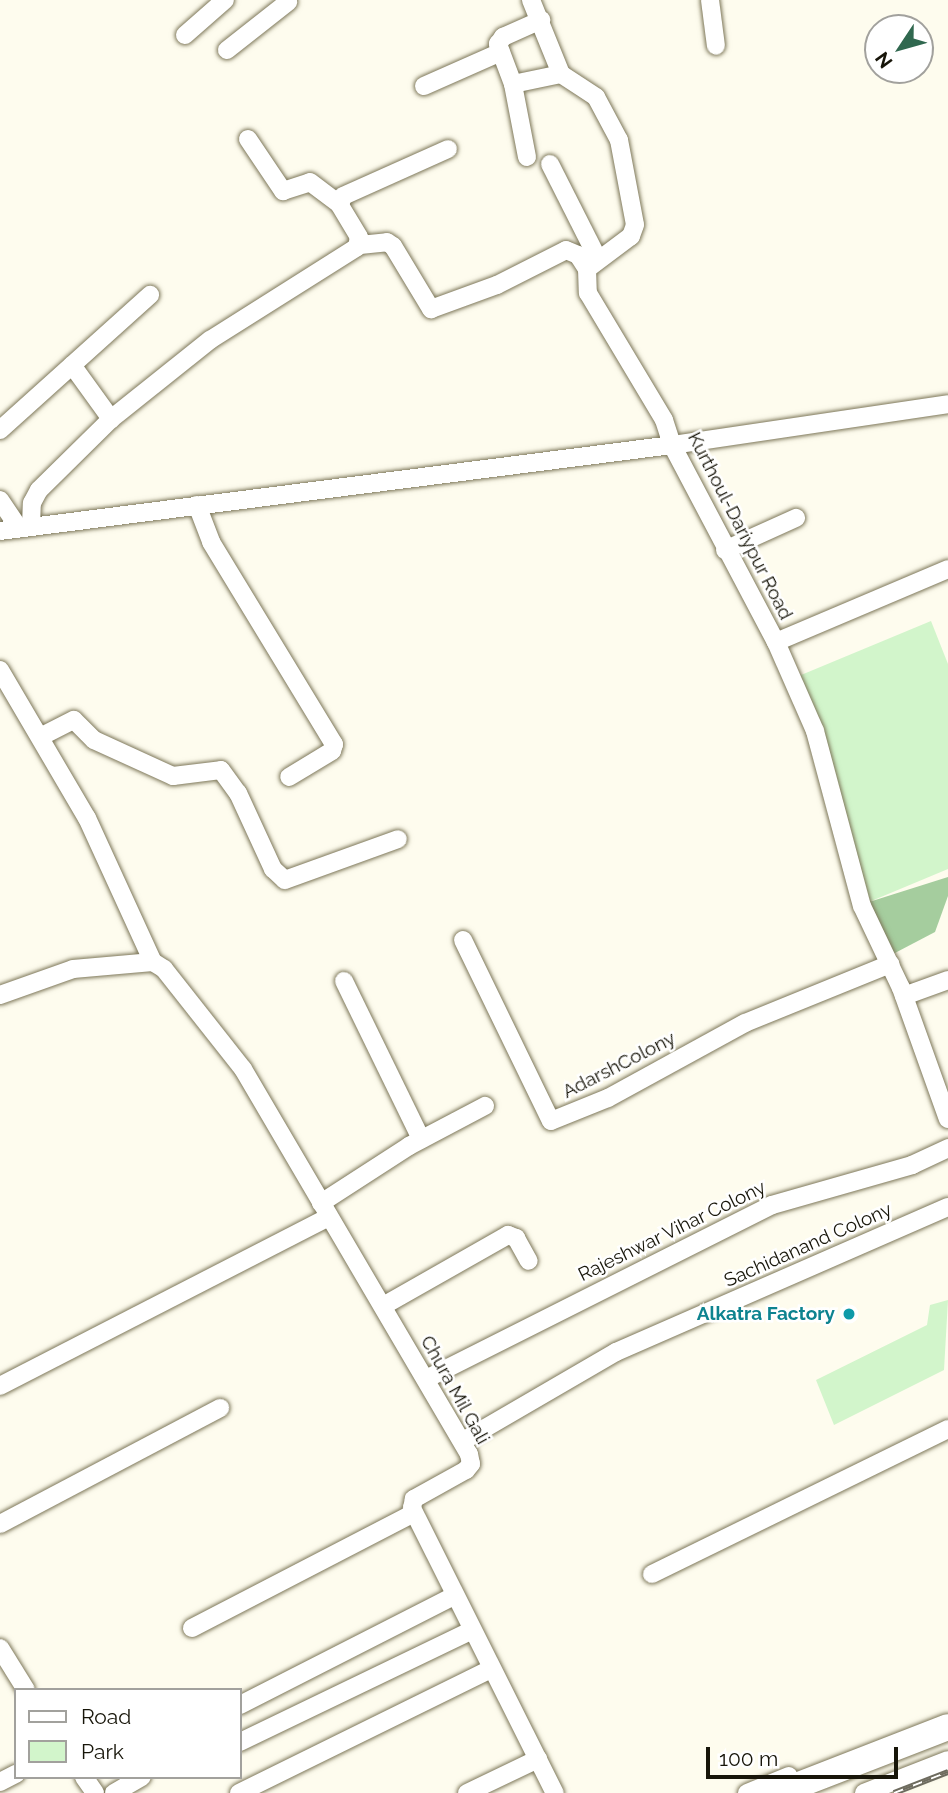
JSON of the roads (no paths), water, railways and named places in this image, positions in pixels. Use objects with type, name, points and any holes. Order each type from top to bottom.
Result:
[{"type":"highway","points":[[778,1793],[948,1727]]},
{"type":"highway","points":[[827,1793],[948,1744]]},
{"type":"street","points":[[185,35],[225,0]]},
{"type":"street","points":[[25,528],[39,490],[111,419],[210,340],[360,245],[387,242],[393,246],[431,309],[496,285],[566,250],[592,264],[631,236],[635,225],[619,140],[596,97],[561,74],[531,0]]},
{"type":"street","points":[[710,0],[716,46]]},
{"type":"street","points":[[227,50],[278,5]]},
{"type":"street","points":[[527,158],[513,84],[501,52],[500,39],[541,20]]},
{"type":"street","points":[[424,86],[501,52]]},
{"type":"street","points":[[513,84],[561,74]]},
{"type":"street","points":[[248,139],[283,191],[310,183],[340,205],[360,245]]},
{"type":"street","points":[[340,205],[347,193],[448,149]]},
{"type":"street","name":"Kurthoul-Dariypur Road","points":[[550,164],[592,264],[588,293],[664,420],[672,445],[725,550],[776,642],[815,731],[862,906],[904,996],[948,1119]]},
{"type":"street","points":[[0,430],[150,295]]},
{"type":"street","points":[[72,365],[111,419]]},
{"type":"street","points":[[0,531],[672,445],[948,404]]},
{"type":"street","points":[[0,500],[25,528]]},
{"type":"street","points":[[197,505],[211,542],[334,744],[332,751],[289,777]]},
{"type":"street","points":[[725,550],[796,518]]},
{"type":"street","points":[[776,642],[948,569]]},
{"type":"street","name":"Chura Mil Gali","points":[[0,670],[87,818],[159,964],[252,1082],[463,1441],[471,1460],[469,1467],[414,1499],[414,1513]]},
{"type":"street","points":[[40,737],[74,720],[94,740],[173,776],[221,770],[238,793],[276,875],[285,880],[398,839]]},
{"type":"street","name":"AdarshColony","points":[[463,940],[551,1121],[608,1098],[745,1023],[890,964]]},
{"type":"street","points":[[0,995],[73,969],[159,964]]},
{"type":"street","points":[[904,996],[948,980]]},
{"type":"street","points":[[344,981],[421,1139]]},
{"type":"street","points":[[0,1386],[325,1210],[421,1139],[485,1106]]},
{"type":"street","name":"Rajeshwar Vihar Colony","points":[[426,1379],[772,1205],[912,1165],[948,1148]]},
{"type":"street","name":"Sachidanand Colony","points":[[463,1441],[616,1352],[948,1207]]},
{"type":"street","points":[[383,1306],[508,1236],[516,1238],[529,1261]]},
{"type":"street","points":[[0,1524],[220,1408]]},
{"type":"street","points":[[652,1574],[948,1429]]},
{"type":"street","points":[[192,1628],[414,1513],[471,1631],[555,1793]]},
{"type":"street","points":[[242,1704],[454,1596]]},
{"type":"street","points":[[242,1741],[471,1631]]},
{"type":"street","points":[[0,1648],[6,1670],[24,1688]]},
{"type":"street","points":[[239,1793],[491,1670]]},
{"type":"street","points":[[747,1793],[948,1713]]},
{"type":"street","points":[[467,1793],[538,1759]]},
{"type":"street","points":[[864,1793],[948,1760]]},
{"type":"street","points":[[114,1793],[138,1779]]},
{"type":"railway","points":[[894,1793],[948,1772]]},
{"type":"place","name":"Alkatra Factory","points":[[849,1314]]}]
